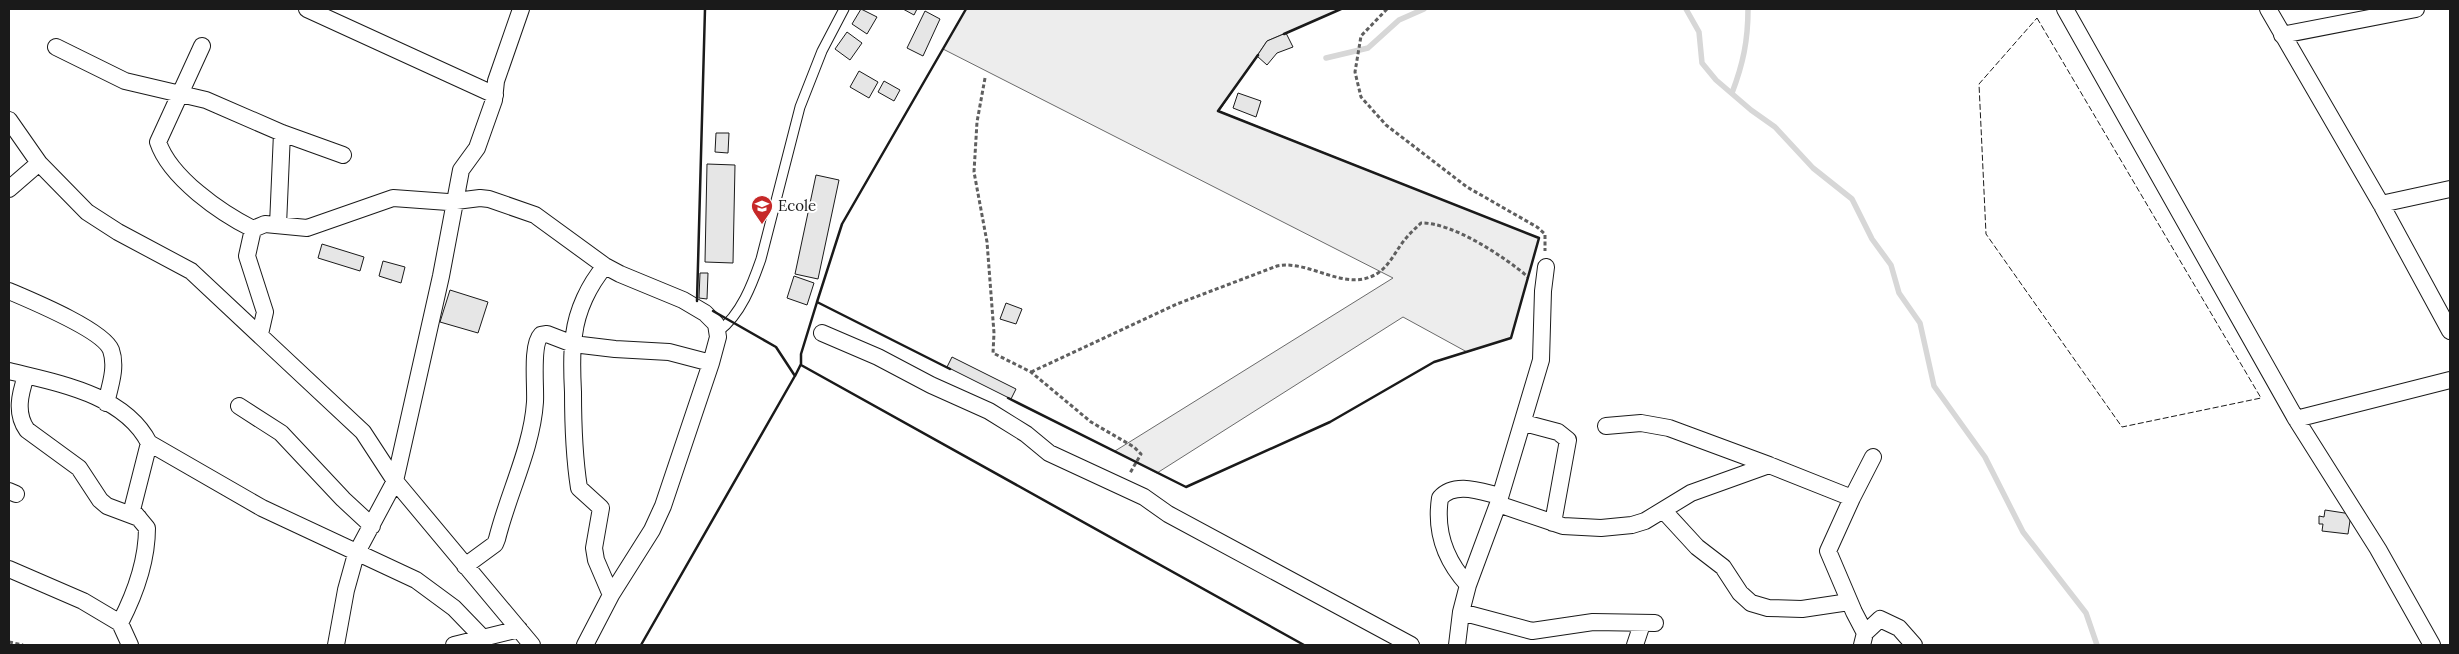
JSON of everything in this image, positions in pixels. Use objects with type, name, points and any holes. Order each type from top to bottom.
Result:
[{"type":"street","points":[[307,9],[495,95]]},
{"type":"street","points":[[336,645],[349,578],[356,554],[395,481],[441,276],[461,170],[477,148],[495,95],[496,81],[521,9]]},
{"type":"street","points":[[2065,9],[2296,419],[2378,549],[2432,645]]},
{"type":"street","points":[[2268,9],[2381,204],[2450,331]]},
{"type":"street","points":[[2282,35],[2416,9]]},
{"type":"street","points":[[56,46],[125,81],[206,100],[282,133],[343,155]]},
{"type":"street","points":[[202,46],[158,142],[161,151],[170,164],[205,199],[231,218],[253,228],[265,224],[307,228],[393,198],[455,202],[480,198],[516,207],[544,221],[605,266],[683,300],[705,313],[716,324],[719,331],[711,363],[663,506],[649,537],[611,595],[585,645]]},
{"type":"street","points":[[9,120],[39,163],[87,212],[118,232],[191,271],[370,439],[395,481],[532,645]]},
{"type":"street","points":[[278,225],[282,133]]},
{"type":"street","points":[[9,189],[39,163]]},
{"type":"street","points":[[2381,204],[2450,189]]},
{"type":"street","points":[[253,228],[247,256],[265,312],[260,334]]},
{"type":"street","points":[[605,266],[586,296],[576,325],[573,344],[573,411],[578,480],[583,492],[595,500],[601,508],[594,548],[596,560],[611,595]]},
{"type":"street","points":[[1457,645],[1461,612],[1468,585],[1499,500],[1524,422],[1541,360],[1543,291],[1546,267]]},
{"type":"street","points":[[9,290],[91,330],[105,341],[110,348],[113,364],[106,403]]},
{"type":"street","points":[[822,333],[878,356],[931,385],[989,411],[1026,434],[1049,453],[1122,487],[1411,645]]},
{"type":"street","points":[[466,566],[495,544],[506,502],[528,442],[535,409],[538,338],[547,334],[573,344],[669,352],[711,363]]},
{"type":"street","points":[[9,371],[76,390],[106,403],[134,421],[149,443],[262,508],[423,585],[454,608],[482,637]]},
{"type":"street","points":[[26,376],[20,395],[20,411],[21,422],[27,430],[79,468],[100,500],[107,506],[139,518]]},
{"type":"street","points":[[2296,419],[2450,380]]},
{"type":"street","points":[[239,406],[281,433],[372,526]]},
{"type":"street","points":[[1524,422],[1558,432],[1568,440],[1554,523]]},
{"type":"street","points":[[1606,426],[1641,423],[1669,428],[1770,465],[1852,498]]},
{"type":"street","points":[[120,623],[138,581],[145,548],[147,528],[132,510],[149,443]]},
{"type":"street","points":[[1873,458],[1828,551],[1864,639],[1880,619],[1899,628],[1914,645]]},
{"type":"street","points":[[1468,585],[1455,571],[1442,543],[1439,522],[1440,498],[1446,491],[1460,489],[1499,500],[1563,526],[1632,525],[1645,522],[1690,493],[1770,465]]},
{"type":"street","points":[[1663,510],[1697,547],[1723,567],[1740,593],[1751,603],[1768,608],[1802,609],[1849,602]]},
{"type":"street","points":[[9,569],[83,601],[120,623],[130,645]]},
{"type":"street","points":[[1461,612],[1532,631],[1593,622],[1648,623],[1635,645]]},
{"type":"street","points":[[454,645],[519,629]]},
{"type":"lane","points":[[719,331],[731,322],[752,282],[761,259],[800,106],[822,51],[844,9]]},
{"type":"path","points":[[1387,9],[1361,36],[1355,72],[1361,97],[1386,125],[1467,186],[1537,227],[1545,234],[1546,267]]},
{"type":"path","points":[[985,78],[977,122],[974,172],[987,242],[994,333],[993,353],[1031,372],[1091,422],[1134,447],[1141,454],[1122,487]]},
{"type":"path","points":[[1031,372],[1177,304],[1276,266],[1293,265],[1348,280],[1365,279],[1378,273],[1421,223],[1445,226],[1507,259],[1543,291]]},
{"type":"path","points":[[9,642],[23,645]]},
{"type":"shaded area","points":[[966,9],[1341,9],[1267,41],[1219,111],[1539,238],[1511,338],[1467,352],[1403,317],[1157,473],[1115,451],[1393,278],[943,49]]},
{"type":"building","points":[[861,9],[877,17],[867,34],[852,24]]},
{"type":"building","points":[[903,9],[917,9],[914,15]]},
{"type":"building","points":[[925,11],[940,19],[923,56],[907,48]]},
{"type":"building","points":[[847,32],[862,43],[850,60],[835,49]]},
{"type":"building","points":[[1286,33],[1293,47],[1277,53],[1267,65],[1257,56],[1267,41]]},
{"type":"building","points":[[859,71],[878,82],[869,98],[850,87]]},
{"type":"building","points":[[884,81],[900,90],[894,101],[878,92]]},
{"type":"building","points":[[1238,93],[1261,101],[1256,117],[1233,108]]},
{"type":"building","points":[[716,133],[729,133],[728,153],[715,152]]},
{"type":"building","points":[[707,164],[735,165],[733,263],[705,262]]},
{"type":"building","points":[[816,175],[839,180],[818,279],[795,274]]},
{"type":"building","points":[[322,244],[364,257],[360,271],[318,258]]},
{"type":"building","points":[[383,261],[405,267],[401,283],[379,276]]},
{"type":"building","points":[[700,273],[708,273],[707,299],[699,298]]},
{"type":"building","points":[[794,276],[814,283],[807,305],[787,298]]},
{"type":"building","points":[[450,290],[488,302],[478,333],[440,322]]},
{"type":"building","points":[[1006,303],[1022,309],[1016,324],[1000,319]]},
{"type":"building","points":[[952,357],[1016,389],[1011,399],[947,367]]},
{"type":"building","points":[[2325,510],[2351,514],[2348,534],[2322,531],[2323,524],[2319,524],[2319,516],[2324,517]]},
{"type":"waterway","points":[[1326,58],[1368,48],[1399,20],[1424,9]]},
{"type":"waterway","points":[[1686,9],[1699,32],[1702,63],[1716,80],[1751,110],[1775,127],[1813,168],[1852,199],[1872,239],[1891,265],[1899,293],[1920,323],[1934,386],[1985,457],[2023,532],[2086,613],[2097,645]]},
{"type":"waterway","points":[[1732,93],[1744,52],[1748,9]]},
{"type":"fence","points":[[2037,18],[2261,398],[2122,427],[1986,234],[1979,84],[2037,18]]},
{"type":"wall","points":[[697,301],[705,9]]},
{"type":"wall","points":[[817,302],[842,224],[966,9]]},
{"type":"wall","points":[[1284,34],[1341,9]]},
{"type":"wall","points":[[1008,398],[1186,487],[1330,422],[1434,362],[1511,338],[1539,238],[1218,111],[1258,55]]},
{"type":"wall","points":[[713,311],[776,347],[795,376],[801,364],[801,354],[817,302],[950,369]]},
{"type":"wall","points":[[801,365],[1304,645]]},
{"type":"wall","points":[[641,645],[796,374]]},
{"type":"place","name":"Ecole","points":[[762,225]]}]
